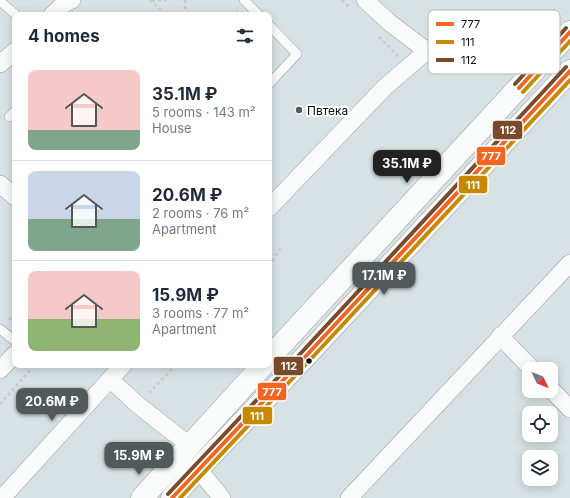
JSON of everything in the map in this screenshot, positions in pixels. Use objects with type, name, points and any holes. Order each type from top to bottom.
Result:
[{"type":"main road","points":[[560,43],[570,32]]},
{"type":"main road","points":[[272,355],[532,74]]},
{"type":"main road","points":[[172,498],[569,74]]},
{"type":"main road","points":[[142,498],[260,368]]},
{"type":"street","points":[[272,205],[385,87],[427,51],[390,23],[365,0]]},
{"type":"street","points":[[0,64],[12,54]]},
{"type":"street","points":[[0,184],[12,194]]},
{"type":"street","points":[[349,498],[570,262]]},
{"type":"street","points":[[500,336],[525,362]]},
{"type":"street","points":[[0,370],[12,357]]},
{"type":"street","points":[[2,498],[120,368]]},
{"type":"street","points":[[110,380],[138,405],[189,445]]},
{"type":"street","points":[[558,396],[570,409]]},
{"type":"street","points":[[198,469],[222,498]]},
{"type":"lane","points":[[244,0],[256,12]]},
{"type":"lane","points":[[0,1],[13,12]]},
{"type":"lane","points":[[272,28],[297,54],[272,81]]},
{"type":"lane","points":[[0,329],[12,339]]},
{"type":"path","points":[[151,1],[167,0]]},
{"type":"path","points":[[185,0],[185,12]]},
{"type":"path","points":[[151,1],[163,12]]},
{"type":"path","points":[[272,261],[282,246]]},
{"type":"path","points":[[0,404],[32,368]]},
{"type":"path","points":[[138,405],[173,368]]},
{"type":"transit line","name":"112","points":[[560,35],[566,28]]},
{"type":"transit line","name":"777","points":[[560,43],[570,32]]},
{"type":"transit line","name":"111","points":[[560,52],[570,41]]},
{"type":"transit line","name":"112","points":[[560,73],[566,67]]},
{"type":"transit line","name":"777","points":[[172,498],[570,71]]},
{"type":"transit line","name":"112","points":[[515,84],[524,74]]},
{"type":"transit line","name":"777","points":[[519,88],[532,74]]},
{"type":"transit line","name":"111","points":[[523,92],[540,74]]},
{"type":"transit line","name":"112","points":[[168,494],[560,74]]},
{"type":"transit line","name":"111","points":[[180,498],[570,80]]},
{"type":"place","name":"Пвтека","points":[[299,110]]}]
